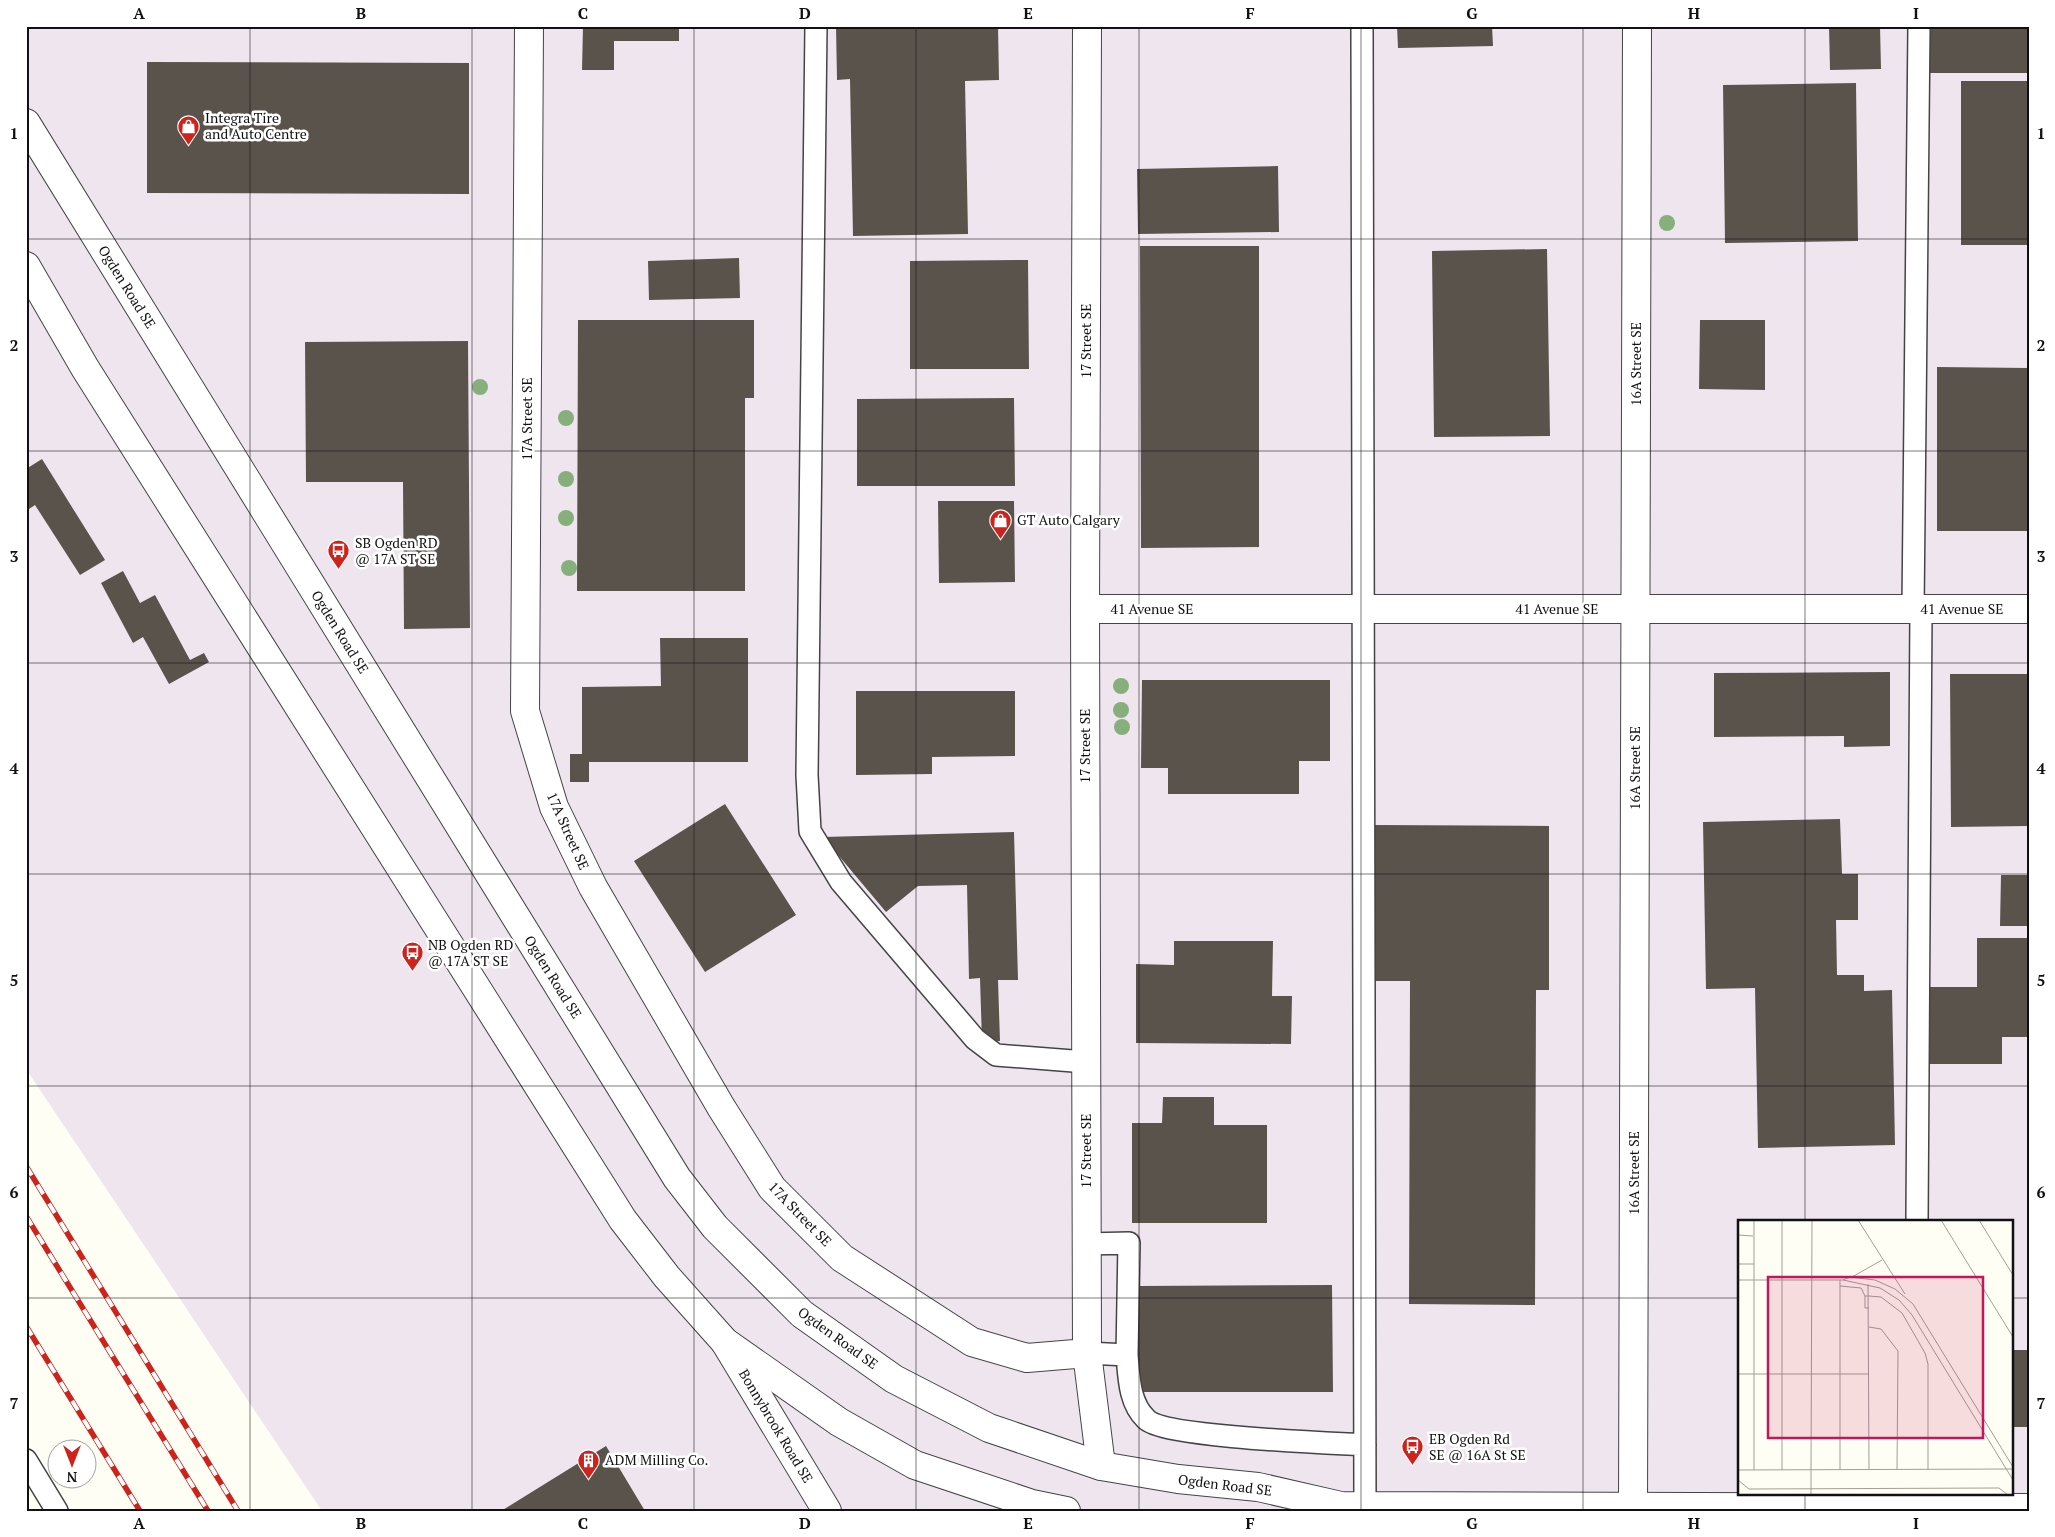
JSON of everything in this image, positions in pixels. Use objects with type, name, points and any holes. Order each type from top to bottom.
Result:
[{"type":"street","name":"17A Street SE","points":[[530,26],[525,711],[554,807],[594,887],[721,1107],[772,1188],[842,1258],[972,1342],[1027,1358],[1087,1353]]},
{"type":"street","name":"17 Street SE","points":[[1087,26],[1085,609],[1087,1353],[1101,1466]]},
{"type":"street","name":"16A Street SE","points":[[1633,1509],[1637,26]]},
{"type":"street","name":"Ogden Road SE","points":[[26,123],[676,1178],[715,1227],[802,1314],[894,1380],[988,1428],[1101,1466],[1178,1479],[1258,1487],[1344,1508],[1633,1509],[1915,1504],[2029,1508]]},
{"type":"street","points":[[26,266],[84,368],[623,1220],[667,1278],[725,1342],[839,1422],[915,1464],[1032,1504],[1066,1511]]},
{"type":"street","name":"41 Avenue SE","points":[[1085,609],[2029,609]]},
{"type":"street","name":"Bonnybrook Road SE","points":[[725,1342],[827,1511]]},
{"type":"lane","points":[[816,26],[807,775],[810,831],[841,882],[975,1039],[996,1055],[1086,1062]]},
{"type":"lane","points":[[1344,1508],[1364,1445],[1362,26]]},
{"type":"lane","points":[[1917,1220],[1919,26]]},
{"type":"lane","points":[[1086,1244],[1129,1243],[1127,1355],[1129,1386],[1140,1412],[1147,1421],[1165,1428],[1208,1434],[1364,1445]]},
{"type":"lane","points":[[1087,1353],[1127,1355]]},
{"type":"lane","points":[[26,1460],[57,1511]]},
{"type":"shaded area","points":[[26,26],[2029,26],[2029,1511],[322,1511],[26,1069]]},
{"type":"building","points":[[583,26],[679,26],[679,41],[614,41],[614,70],[582,70]]},
{"type":"building","points":[[836,26],[998,26],[999,80],[965,81],[968,234],[853,236],[850,79],[837,80]]},
{"type":"building","points":[[1397,26],[1492,26],[1493,46],[1398,48]]},
{"type":"building","points":[[1829,26],[1880,26],[1881,69],[1830,70]]},
{"type":"building","points":[[1928,26],[2029,26],[2029,73],[1928,73]]},
{"type":"building","points":[[147,62],[469,63],[469,194],[147,193]]},
{"type":"building","points":[[1961,81],[2029,81],[2029,245],[1961,245]]},
{"type":"building","points":[[1856,83],[1858,241],[1725,243],[1723,85]]},
{"type":"building","points":[[1278,166],[1279,232],[1138,234],[1137,169]]},
{"type":"building","points":[[1140,246],[1259,246],[1259,547],[1141,548]]},
{"type":"building","points":[[1547,249],[1550,436],[1434,437],[1432,251]]},
{"type":"building","points":[[739,258],[740,298],[649,300],[648,261]]},
{"type":"building","points":[[1028,260],[1029,369],[910,369],[910,261]]},
{"type":"building","points":[[578,320],[754,320],[754,398],[745,398],[745,591],[577,591]]},
{"type":"building","points":[[1700,320],[1765,320],[1765,390],[1699,389]]},
{"type":"building","points":[[468,341],[470,628],[404,629],[403,482],[306,482],[305,342]]},
{"type":"building","points":[[1937,367],[2029,368],[2029,531],[1937,531]]},
{"type":"building","points":[[1014,398],[1015,486],[857,486],[857,399]]},
{"type":"building","points":[[42,459],[105,560],[80,575],[35,505],[26,511],[26,469]]},
{"type":"building","points":[[938,501],[1014,501],[1015,582],[939,583]]},
{"type":"building","points":[[123,571],[140,603],[155,595],[190,660],[204,653],[209,662],[169,684],[143,637],[133,643],[101,583]]},
{"type":"building","points":[[660,638],[748,638],[748,762],[589,762],[589,782],[570,782],[570,754],[582,754],[582,687],[661,686]]},
{"type":"building","points":[[1890,672],[1890,746],[1844,747],[1844,736],[1714,737],[1714,673]]},
{"type":"building","points":[[1950,674],[2029,674],[2029,826],[1951,827]]},
{"type":"building","points":[[1142,680],[1330,680],[1330,761],[1299,761],[1299,794],[1168,794],[1168,768],[1141,768]]},
{"type":"building","points":[[856,691],[1015,691],[1015,756],[932,757],[932,774],[856,775]]},
{"type":"building","points":[[725,804],[796,915],[705,972],[634,861]]},
{"type":"building","points":[[1840,819],[1842,874],[1858,874],[1858,920],[1836,920],[1837,975],[1864,975],[1864,991],[1892,990],[1895,1145],[1758,1148],[1755,988],[1706,989],[1703,822]]},
{"type":"building","points":[[1373,825],[1549,826],[1549,990],[1536,990],[1535,1305],[1409,1304],[1410,981],[1372,981]]},
{"type":"building","points":[[1014,832],[1018,980],[998,980],[1000,1041],[982,1042],[980,978],[969,979],[967,885],[918,886],[886,912],[823,837]]},
{"type":"building","points":[[2001,875],[2029,875],[2029,926],[2000,926]]},
{"type":"building","points":[[1977,938],[2029,938],[2029,1037],[2002,1037],[2002,1064],[1925,1064],[1925,987],[1977,987]]},
{"type":"building","points":[[1174,941],[1273,941],[1272,996],[1292,996],[1291,1044],[1136,1043],[1136,964],[1174,965]]},
{"type":"building","points":[[1163,1097],[1214,1097],[1214,1125],[1267,1125],[1267,1223],[1132,1223],[1132,1123],[1162,1123]]},
{"type":"building","points":[[1332,1285],[1333,1392],[1138,1392],[1138,1286]]},
{"type":"building","points":[[2012,1350],[2029,1350],[2029,1427],[2012,1427]]},
{"type":"building","name":"ADM Milling Co.","points":[[606,1446],[645,1511],[501,1511]]},
{"type":"railway","points":[[26,1166],[238,1511]]},
{"type":"railway","points":[[26,1216],[208,1511]]},
{"type":"railway","points":[[26,1326],[140,1511]]},
{"type":"place","name":"Integra Tire and Auto Centre","points":[[189,145]]},
{"type":"place","name":"GT Auto Calgary","points":[[1001,539]]},
{"type":"place","name":"SB Ogden RD @ 17A ST SE","points":[[339,570]]},
{"type":"place","name":"NB Ogden RD @ 17A ST SE","points":[[412,972]]},
{"type":"place","name":"EB Ogden Rd SE @ 16A St SE","points":[[1413,1466]]},
{"type":"place","name":"ADM Milling Co.","points":[[589,1479]]}]
